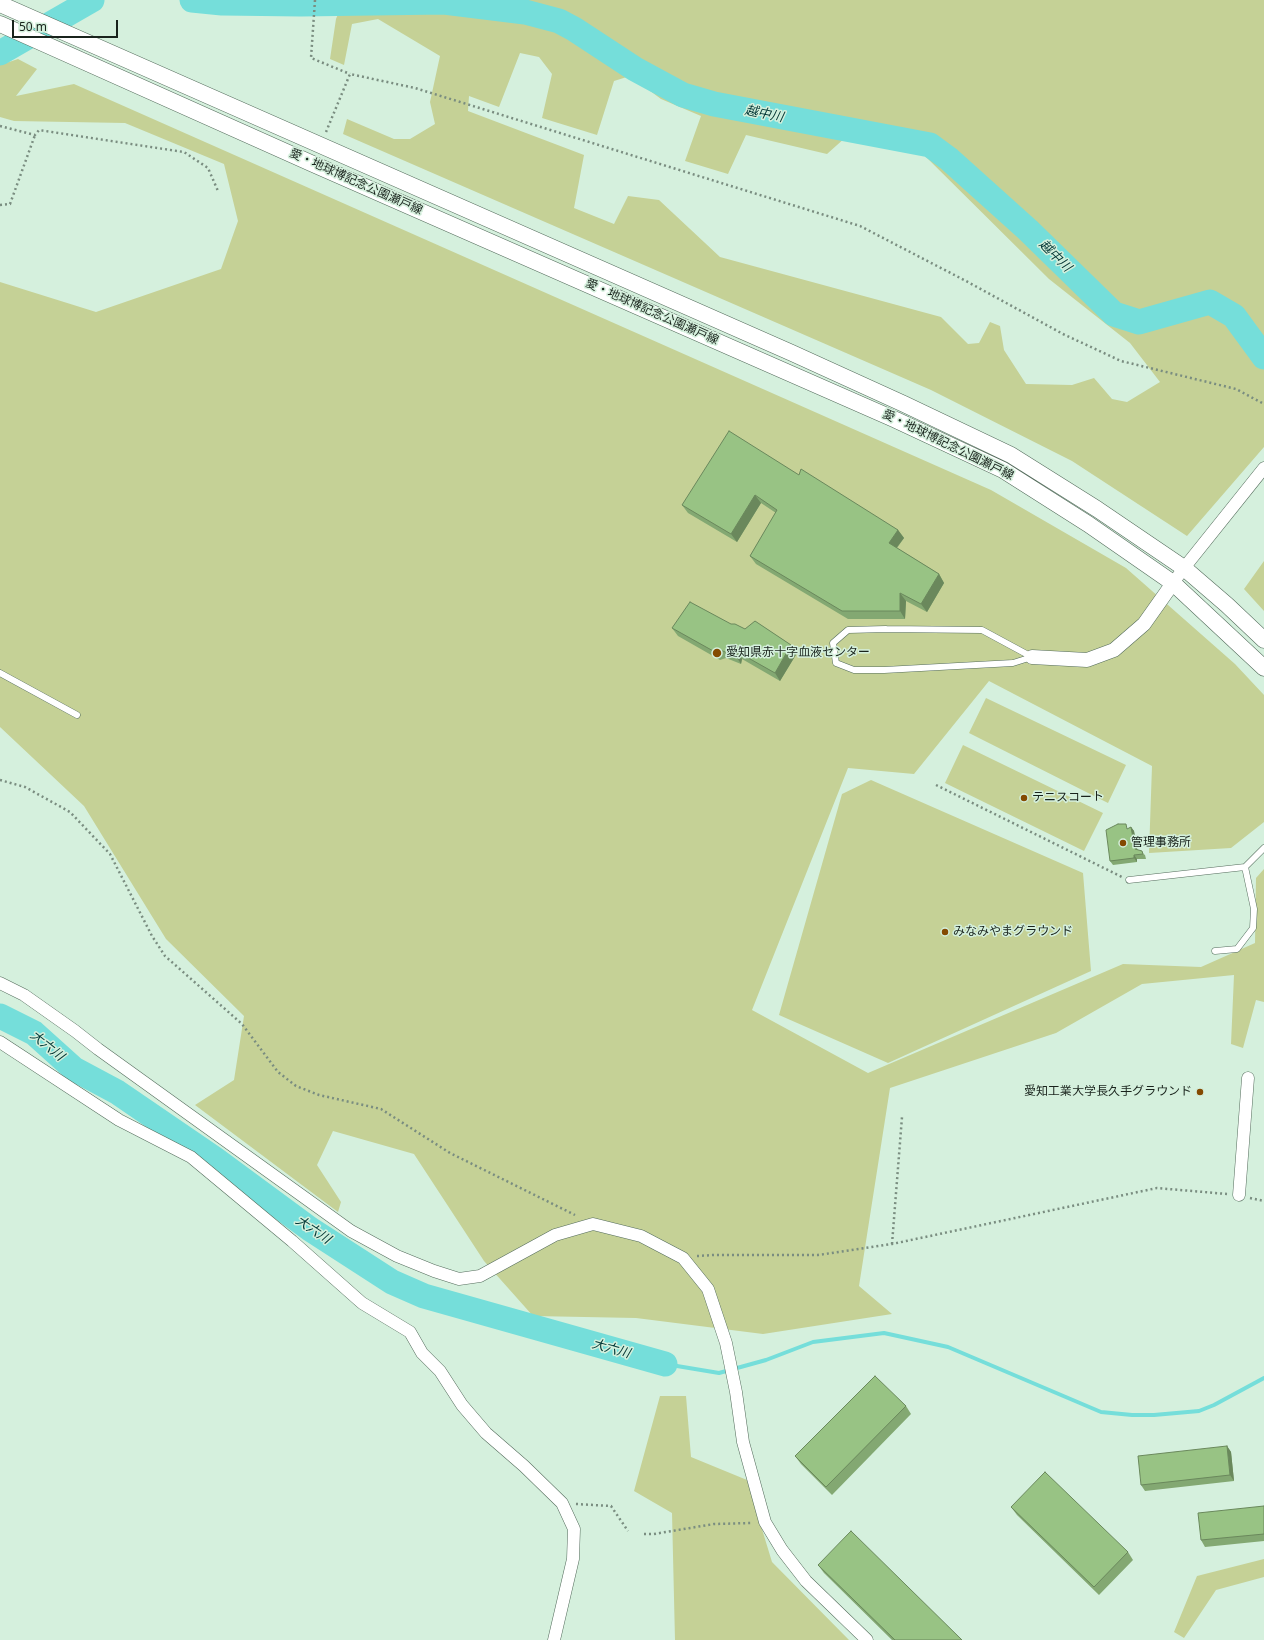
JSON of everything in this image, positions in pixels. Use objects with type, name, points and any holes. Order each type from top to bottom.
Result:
[{"type":"main road","name":"愛・地球博記念公園瀬戸線","points":[[0,4],[799,356],[1004,452],[1097,509],[1184,568],[1264,640]]},
{"type":"main road","name":"愛・地球博記念公園瀬戸線","points":[[3,25],[320,167],[889,416],[1003,470],[1088,524],[1173,583],[1264,668]]},
{"type":"street","points":[[1032,657],[1087,660],[1114,650],[1144,624],[1184,568],[1264,468]]},
{"type":"street","points":[[0,983],[24,995],[75,1031],[351,1231],[397,1256],[426,1268],[460,1279],[480,1276],[555,1235],[593,1224],[641,1236],[683,1258],[708,1289],[726,1343],[736,1392],[743,1442],[765,1522],[782,1550],[806,1581],[867,1640]]},
{"type":"street","points":[[0,1042],[119,1120],[192,1157],[292,1241],[362,1303],[410,1332],[422,1353],[440,1371],[462,1405],[486,1433],[524,1466],[562,1503],[574,1529],[573,1559],[554,1640]]},
{"type":"street","points":[[1239,1195],[1248,1078]]},
{"type":"lane","points":[[848,630],[982,630],[1032,657],[1013,663],[854,670],[836,663],[833,643],[848,630]]},
{"type":"lane","points":[[0,673],[77,715]]},
{"type":"lane","points":[[1129,880],[1245,867],[1264,848]]},
{"type":"lane","points":[[1215,951],[1238,949],[1253,928],[1254,909],[1245,867]]},
{"type":"path","points":[[315,0],[311,58],[350,74],[415,88],[469,104],[860,226],[966,281],[1063,334],[1121,361],[1236,389],[1264,404]]},
{"type":"path","points":[[320,146],[350,74]]},
{"type":"path","points":[[0,126],[35,135]]},
{"type":"path","points":[[0,205],[10,204],[35,135],[39,130],[184,152],[208,168],[218,191]]},
{"type":"path","points":[[0,780],[25,787],[70,812],[110,854],[152,936],[165,956],[242,1024],[278,1072],[296,1086],[319,1095],[381,1109],[450,1153],[593,1224]]},
{"type":"path","points":[[936,785],[1129,880]]},
{"type":"path","points":[[892,1244],[902,1117]]},
{"type":"path","points":[[683,1258],[714,1255],[818,1255],[892,1244],[1157,1188],[1239,1195],[1264,1202]]},
{"type":"path","points":[[562,1503],[611,1506],[628,1531]]},
{"type":"path","points":[[644,1534],[654,1534],[714,1524],[765,1522]]},
{"type":"green space","points":[[467,0],[1264,0],[1264,447],[1187,536],[1072,461],[931,390],[343,134],[347,119],[394,139],[410,139],[435,124],[430,102],[440,56],[378,19],[352,24],[344,65],[330,59],[336,19],[341,7],[460,10]],"holes":[[[520,53],[539,57],[552,74],[542,118],[597,135],[614,81],[630,76],[661,99],[701,116],[685,161],[728,174],[746,135],[827,154],[846,137],[923,154],[1049,279],[1130,343],[1160,382],[1127,402],[1112,399],[1094,378],[1072,385],[1026,384],[1004,350],[1000,326],[990,322],[979,343],[968,344],[941,317],[720,257],[659,200],[628,196],[614,224],[574,208],[584,155],[468,111],[469,96],[499,107]]]},
{"type":"green space","points":[[18,59],[37,69],[16,96],[74,84],[991,490],[1126,568],[1235,664],[1264,695],[1264,822],[1231,848],[1149,853],[1152,766],[989,681],[914,774],[848,768],[752,1010],[868,1073],[1123,964],[1201,967],[1255,943],[1256,878],[1264,869],[1264,1002],[1256,1000],[1243,1048],[1231,1044],[1234,975],[1142,984],[1056,1033],[890,1088],[859,1286],[892,1314],[763,1334],[636,1318],[533,1316],[484,1261],[414,1154],[333,1131],[317,1165],[341,1202],[338,1212],[195,1105],[234,1080],[244,1016],[166,939],[84,806],[0,727],[0,282],[96,312],[221,269],[238,221],[224,164],[125,123],[14,121],[0,117],[0,65]]},
{"type":"green space","points":[[1264,561],[1264,611],[1244,589]]},
{"type":"green space","points":[[986,698],[1126,765],[1108,803],[969,733]]},
{"type":"green space","name":"テニスコート","points":[[963,745],[1103,813],[1084,851],[945,783]]},
{"type":"green space","name":"みなみやまグラウンド","points":[[871,780],[1083,873],[1091,971],[888,1063],[779,1015],[842,794]]},
{"type":"green space","points":[[660,1396],[686,1396],[691,1457],[747,1480],[772,1562],[849,1640],[675,1640],[672,1513],[634,1491]]},
{"type":"green space","points":[[1264,1559],[1264,1577],[1216,1590],[1184,1638],[1174,1632],[1197,1576]]},
{"type":"building","points":[[729,431],[799,475],[801,469],[898,530],[889,543],[939,574],[921,604],[900,593],[900,611],[842,611],[750,556],[777,510],[755,495],[731,534],[682,505]]},
{"type":"building","points":[[690,602],[731,624],[735,624],[745,629],[755,621],[791,645],[775,673],[736,651],[736,656],[720,650],[715,652],[672,628]]},
{"type":"building","name":"管理事務所","points":[[1118,824],[1126,824],[1127,829],[1131,827],[1135,849],[1142,851],[1143,854],[1134,855],[1134,858],[1110,861],[1106,830]]},
{"type":"building","points":[[875,1376],[906,1406],[826,1487],[795,1456]]},
{"type":"building","points":[[1227,1446],[1230,1475],[1141,1485],[1138,1456]]},
{"type":"building","points":[[1045,1472],[1128,1552],[1094,1587],[1011,1507]]},
{"type":"building","points":[[1264,1506],[1264,1534],[1201,1540],[1198,1513]]},
{"type":"building","points":[[851,1531],[962,1640],[895,1640],[818,1565]]},
{"type":"waterway","name":"越中川","points":[[0,53],[92,0]]},
{"type":"waterway","name":"越中川","points":[[192,0],[222,3],[301,4],[444,2],[525,12],[559,21],[574,29],[635,69],[683,95],[714,104],[930,145],[949,159],[1028,230],[1114,314],[1139,322],[1210,302],[1234,316],[1264,357]]},
{"type":"waterway","name":"大六川","points":[[0,1016],[34,1033],[74,1069],[117,1092],[215,1159],[310,1229],[392,1282],[424,1296],[665,1364]]},
{"type":"waterway","points":[[665,1364],[719,1373],[766,1360],[813,1342],[884,1333],[948,1347],[1101,1412],[1132,1415],[1154,1415],[1199,1411],[1214,1405],[1264,1378]]},
{"type":"place","name":"愛知県赤十字血液センター","points":[[717,653]]},
{"type":"place","name":"テニスコート","points":[[1024,798]]},
{"type":"place","name":"管理事務所","points":[[1123,843]]},
{"type":"place","name":"みなみやまグラウンド","points":[[945,932]]},
{"type":"place","name":"愛知工業大学長久手グラウンド","points":[[1200,1092]]}]
